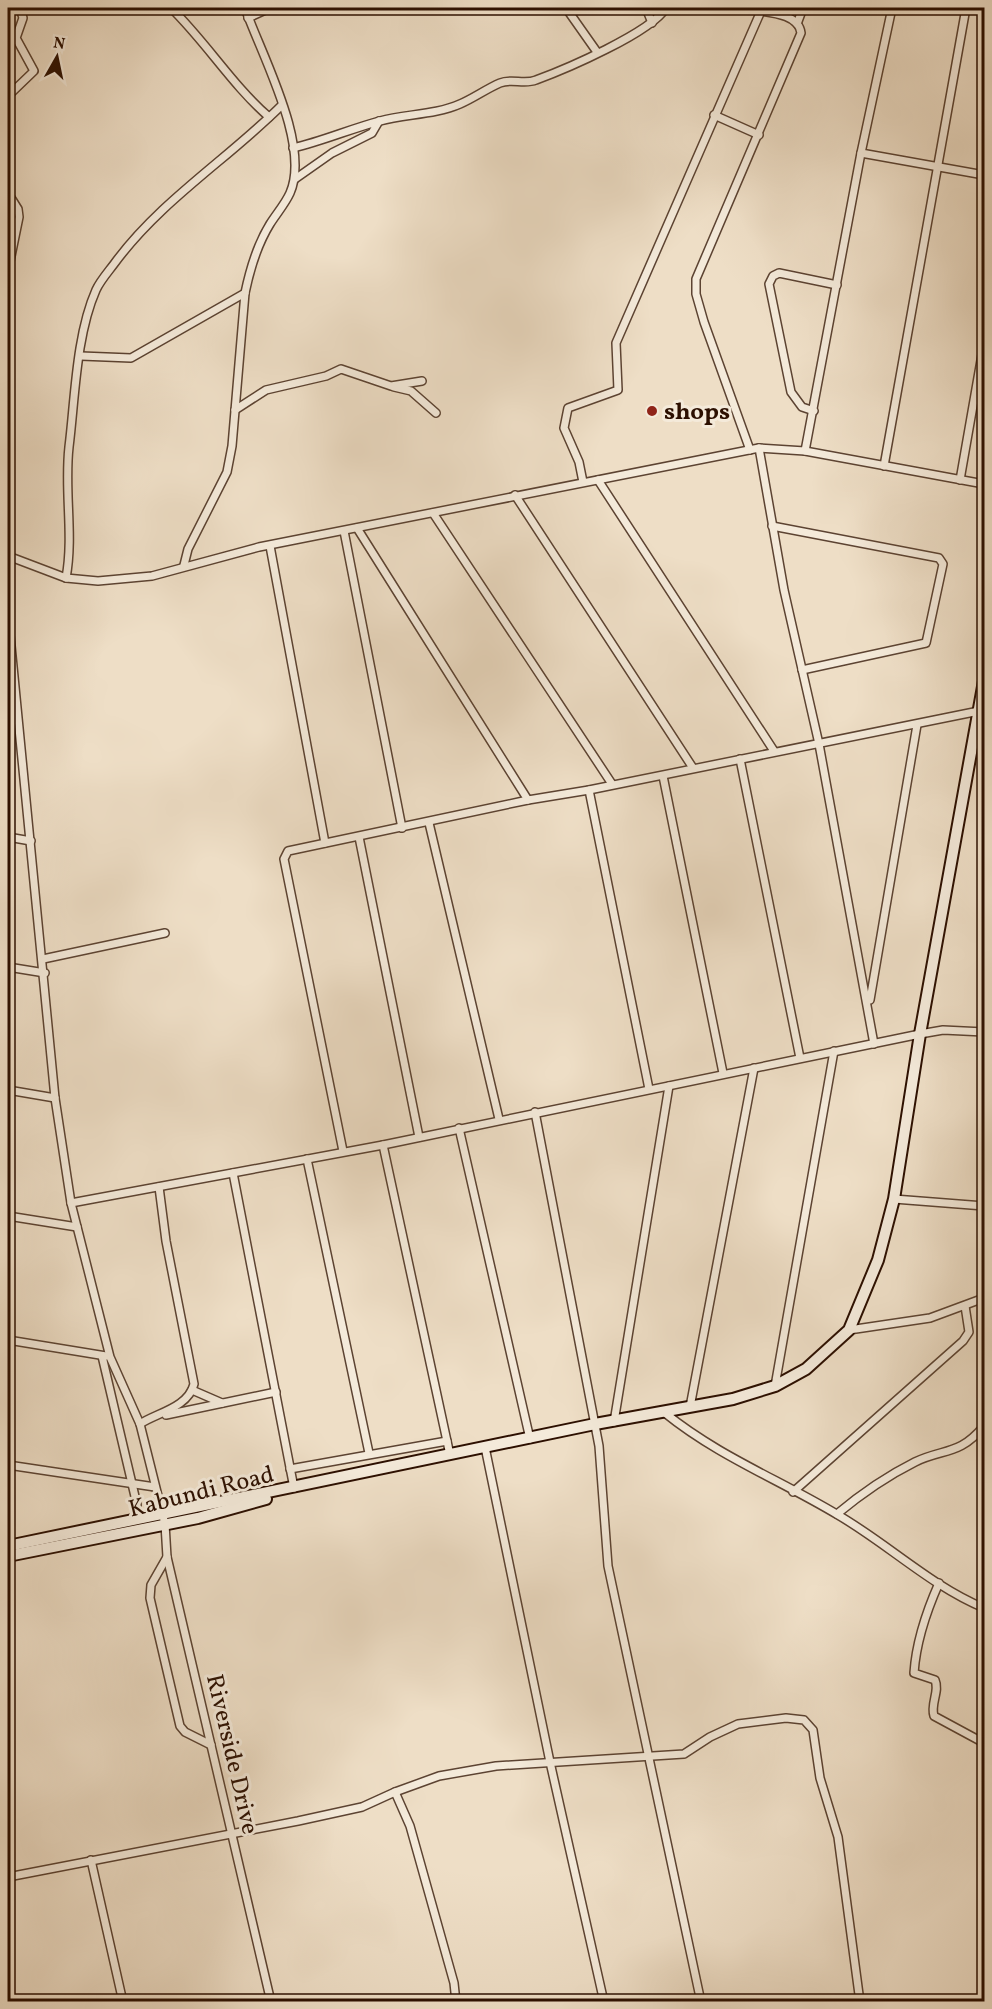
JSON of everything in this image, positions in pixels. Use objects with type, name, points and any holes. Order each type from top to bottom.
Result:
[{"type":"street","points":[[8,96],[34,74],[16,38],[23,18],[20,8]]},
{"type":"street","points":[[171,8],[222,63],[255,105],[269,117]]},
{"type":"street","points":[[184,566],[188,549],[227,472],[245,293],[258,249],[270,225],[285,204],[294,179],[292,148],[282,105],[272,71],[245,8]]},
{"type":"street","points":[[249,18],[270,8]]},
{"type":"street","points":[[566,8],[597,52]]},
{"type":"street","points":[[646,8],[652,23]]},
{"type":"street","points":[[292,148],[327,140],[379,121],[459,105],[501,82],[536,80],[558,69],[578,64],[652,23],[666,8]]},
{"type":"street","points":[[797,24],[803,8]]},
{"type":"street","points":[[805,451],[861,153],[892,8]]},
{"type":"street","points":[[884,466],[966,8]]},
{"type":"street","points":[[583,482],[579,462],[564,428],[568,408],[618,390],[616,343],[761,11],[774,13],[797,24],[801,33],[696,279],[696,294],[704,322],[750,450]]},
{"type":"street","points":[[66,578],[71,555],[66,487],[84,333],[97,289],[129,244],[218,159],[282,105]]},
{"type":"street","points":[[714,115],[759,135]]},
{"type":"street","points":[[294,179],[332,153],[372,133],[379,121]]},
{"type":"street","points":[[861,153],[984,175]]},
{"type":"street","points":[[8,193],[18,209],[19,217],[8,271]]},
{"type":"street","points":[[814,411],[802,407],[790,392],[769,284],[773,276],[779,273],[837,285]]},
{"type":"street","points":[[81,356],[131,358],[245,293]]},
{"type":"street","points":[[960,480],[984,342]]},
{"type":"street","points":[[235,410],[266,390],[326,376],[342,369],[411,391],[436,413]]},
{"type":"street","points":[[391,386],[422,381]]},
{"type":"street","points":[[759,448],[772,526],[819,744],[869,1006],[874,1044]]},
{"type":"street","points":[[8,556],[66,578],[98,581],[152,576],[184,566],[270,546],[515,495],[759,448],[805,451],[984,484]]},
{"type":"street","points":[[598,480],[774,751]]},
{"type":"street","points":[[515,495],[693,768]]},
{"type":"street","points":[[433,513],[612,784]]},
{"type":"street","points":[[772,526],[939,558],[943,564],[926,643],[802,670]]},
{"type":"street","points":[[357,528],[528,800]]},
{"type":"street","points":[[344,531],[402,828]]},
{"type":"street","points":[[270,546],[325,843]]},
{"type":"street","points":[[8,615],[11,680],[44,959],[55,1098],[71,1203],[137,1505]]},
{"type":"street","points":[[849,1330],[874,1272],[894,1198],[920,1034],[980,717],[984,681]]},
{"type":"street","points":[[343,1151],[284,859],[288,851],[429,823],[528,800],[663,776],[774,751],[917,725],[980,717]]},
{"type":"street","points":[[869,1006],[917,725]]},
{"type":"street","points":[[740,759],[800,1058]]},
{"type":"street","points":[[663,776],[723,1073]]},
{"type":"street","points":[[590,790],[648,1089]]},
{"type":"street","points":[[429,823],[499,1119]]},
{"type":"street","points":[[8,837],[31,841]]},
{"type":"street","points":[[359,837],[419,1137]]},
{"type":"street","points":[[44,959],[165,933]]},
{"type":"street","points":[[8,967],[45,973]]},
{"type":"street","points":[[71,1203],[383,1145],[499,1119],[920,1034],[943,1030],[984,1032]]},
{"type":"street","points":[[775,1386],[834,1052]]},
{"type":"street","points":[[690,1407],[754,1068]]},
{"type":"street","points":[[614,1422],[669,1086]]},
{"type":"street","points":[[8,1090],[55,1098]]},
{"type":"street","points":[[535,1112],[595,1424],[608,1566],[701,2001]]},
{"type":"street","points":[[459,1128],[530,1439]]},
{"type":"street","points":[[383,1145],[450,1455]]},
{"type":"street","points":[[307,1159],[369,1453]]},
{"type":"street","points":[[233,1173],[294,1488]]},
{"type":"street","points":[[159,1187],[166,1241],[193,1377],[192,1390],[160,1416]]},
{"type":"street","points":[[894,1198],[984,1206]]},
{"type":"street","points":[[8,1216],[77,1227]]},
{"type":"street","points":[[849,1330],[930,1318],[984,1298]]},
{"type":"street","points":[[793,1492],[963,1341],[969,1332],[965,1306]]},
{"type":"street","name":"Kabundi Road","points":[[8,1556],[294,1488],[595,1424],[733,1399],[775,1386],[806,1370],[849,1330]]},
{"type":"street","points":[[8,1340],[106,1356]]},
{"type":"street","name":"Riverside Drive","points":[[106,1356],[140,1424],[164,1519],[167,1557],[271,2001]]},
{"type":"street","points":[[192,1390],[222,1403]]},
{"type":"street","points":[[140,1424],[160,1416],[276,1392]]},
{"type":"street","points":[[665,1413],[704,1443],[837,1514],[939,1583],[984,1608]]},
{"type":"street","points":[[837,1514],[886,1478],[918,1461],[963,1446],[984,1426]]},
{"type":"street","points":[[290,1469],[369,1453],[447,1441]]},
{"type":"street","points":[[485,1447],[550,1762],[604,2001]]},
{"type":"street","points":[[8,1465],[155,1487]]},
{"type":"street","name":"Kabundi Road","points":[[8,1546],[164,1519]]},
{"type":"street","points":[[167,1557],[151,1585],[150,1598],[180,1726],[185,1732],[211,1745]]},
{"type":"street","points":[[939,1583],[931,1600],[915,1659],[914,1673],[934,1680],[937,1684],[932,1709],[934,1716],[984,1743]]},
{"type":"street","points":[[8,1877],[362,1807],[423,1780],[463,1770],[684,1754],[710,1737],[738,1724],[786,1718],[804,1720],[810,1724],[820,1778],[838,1837],[860,2001]]},
{"type":"street","points":[[394,1792],[410,1826],[454,1983],[456,2001]]},
{"type":"street","points":[[91,1860],[123,2001]]},
{"type":"street","points":[[984,1983],[984,1993]]},
{"type":"place","name":"shops","points":[[652,411]]}]
